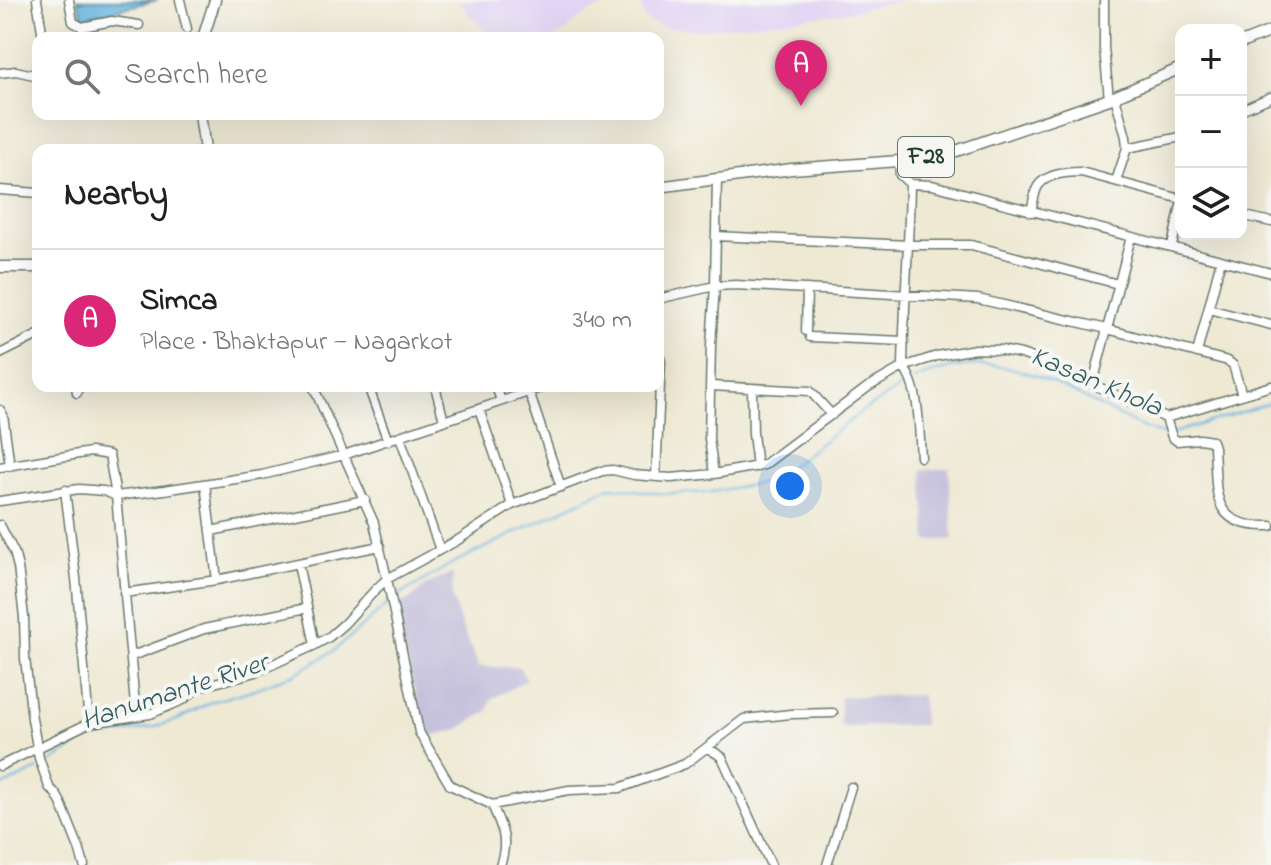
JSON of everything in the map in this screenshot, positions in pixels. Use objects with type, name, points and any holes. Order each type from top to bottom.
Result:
[{"type":"main road","points":[[205,32],[215,0]]},
{"type":"main road","points":[[1247,41],[1271,31]]},
{"type":"main road","name":"F28","points":[[664,186],[792,169],[899,161],[956,151],[1112,98],[1175,71]]},
{"type":"main road","points":[[201,120],[204,144]]},
{"type":"main road","points":[[0,267],[32,267]]},
{"type":"street","points":[[37,0],[42,32]]},
{"type":"street","points":[[69,0],[73,22],[82,27],[112,21],[139,25]]},
{"type":"street","points":[[180,0],[187,29]]},
{"type":"street","points":[[1104,0],[1104,48],[1112,98],[1127,148],[1116,181]]},
{"type":"street","points":[[0,73],[16,71],[32,75]]},
{"type":"street","points":[[1247,107],[1271,97]]},
{"type":"street","points":[[1127,148],[1175,138]]},
{"type":"street","points":[[899,161],[900,175],[910,184],[932,185],[1271,273]]},
{"type":"street","points":[[1031,212],[1038,187],[1059,174],[1081,172],[1175,197]]},
{"type":"street","points":[[714,474],[709,439],[717,178]]},
{"type":"street","points":[[910,184],[904,341],[906,371],[914,386],[921,457]]},
{"type":"street","points":[[0,190],[32,193]]},
{"type":"street","points":[[1247,216],[1271,222]]},
{"type":"street","points":[[1172,246],[1175,232]]},
{"type":"street","points":[[716,236],[971,245],[1118,284]]},
{"type":"street","points":[[1093,383],[1131,237]]},
{"type":"street","points":[[1197,353],[1221,260]]},
{"type":"street","points":[[664,298],[715,286],[978,299],[1231,362],[1242,395]]},
{"type":"street","points":[[807,289],[808,334],[904,341]]},
{"type":"street","points":[[1209,309],[1271,325]]},
{"type":"street","points":[[0,354],[32,338]]},
{"type":"street","points":[[0,766],[38,753],[89,723],[159,711],[183,700],[199,687],[256,672],[315,645],[344,624],[387,579],[512,505],[602,471],[656,477],[695,477],[764,465],[868,387],[937,356],[986,349],[1021,354],[1093,383],[1166,418],[1271,386]]},
{"type":"street","points":[[711,386],[810,391],[832,415]]},
{"type":"street","points":[[752,388],[757,467]]},
{"type":"street","points":[[315,392],[365,500],[380,546],[419,732],[450,785],[492,805],[569,790],[620,788],[685,764],[744,719],[833,713]]},
{"type":"street","points":[[370,392],[388,441]]},
{"type":"street","points":[[437,392],[444,421]]},
{"type":"street","points":[[498,392],[501,401]]},
{"type":"street","points":[[0,501],[65,490],[104,491],[116,496],[262,475],[344,455],[529,392],[561,487]]},
{"type":"street","points":[[656,477],[658,392]]},
{"type":"street","points":[[479,409],[512,505]]},
{"type":"street","points":[[0,410],[3,415],[5,466],[91,452],[109,455],[116,496],[136,716]]},
{"type":"street","points":[[1166,418],[1177,441],[1212,441],[1217,497],[1225,513],[1241,524],[1271,526]]},
{"type":"street","points":[[400,437],[440,550]]},
{"type":"street","points":[[205,484],[217,580]]},
{"type":"street","points":[[65,490],[89,723]]},
{"type":"street","points":[[211,531],[365,500]]},
{"type":"street","points":[[0,525],[18,567],[25,658],[38,753],[49,787],[61,803],[84,865]]},
{"type":"street","points":[[124,593],[217,580],[380,546]]},
{"type":"street","points":[[298,564],[315,645]]},
{"type":"street","points":[[132,656],[204,629],[307,608]]},
{"type":"street","points":[[708,748],[722,757],[771,865]]},
{"type":"street","points":[[827,865],[851,787]]},
{"type":"street","points":[[492,805],[503,830],[504,853],[500,865]]},
{"type":"shaded area","points":[[459,0],[903,0],[844,13],[699,30],[662,27],[645,19],[641,4],[608,5],[580,18],[565,32],[488,32],[469,15]]},
{"type":"shaded area","points":[[949,468],[953,539],[927,541],[922,470]]},
{"type":"shaded area","points":[[453,573],[452,597],[479,667],[519,667],[527,680],[491,699],[488,711],[457,730],[427,737],[395,605],[411,599],[426,585]]},
{"type":"shaded area","points":[[922,695],[923,725],[840,727],[840,697]]},
{"type":"water","points":[[77,0],[157,0],[83,18]]},
{"type":"waterway","name":"Kasan Khola","points":[[914,380],[968,365],[1015,369],[1060,386],[1144,428],[1167,435]]},
{"type":"waterway","name":"Kasan Khola","points":[[395,598],[451,564],[610,487],[665,494],[711,492],[763,483],[908,382]]},
{"type":"waterway","name":"Kasan Khola","points":[[1173,433],[1271,403]]},
{"type":"waterway","name":"Hanumante River","points":[[44,766],[88,739],[152,728],[179,719],[211,702],[295,674],[335,650],[390,602]]},
{"type":"waterway","name":"Kasan Khola","points":[[0,787],[38,769]]},
{"type":"place","name":"Simca","points":[[801,106]]}]
